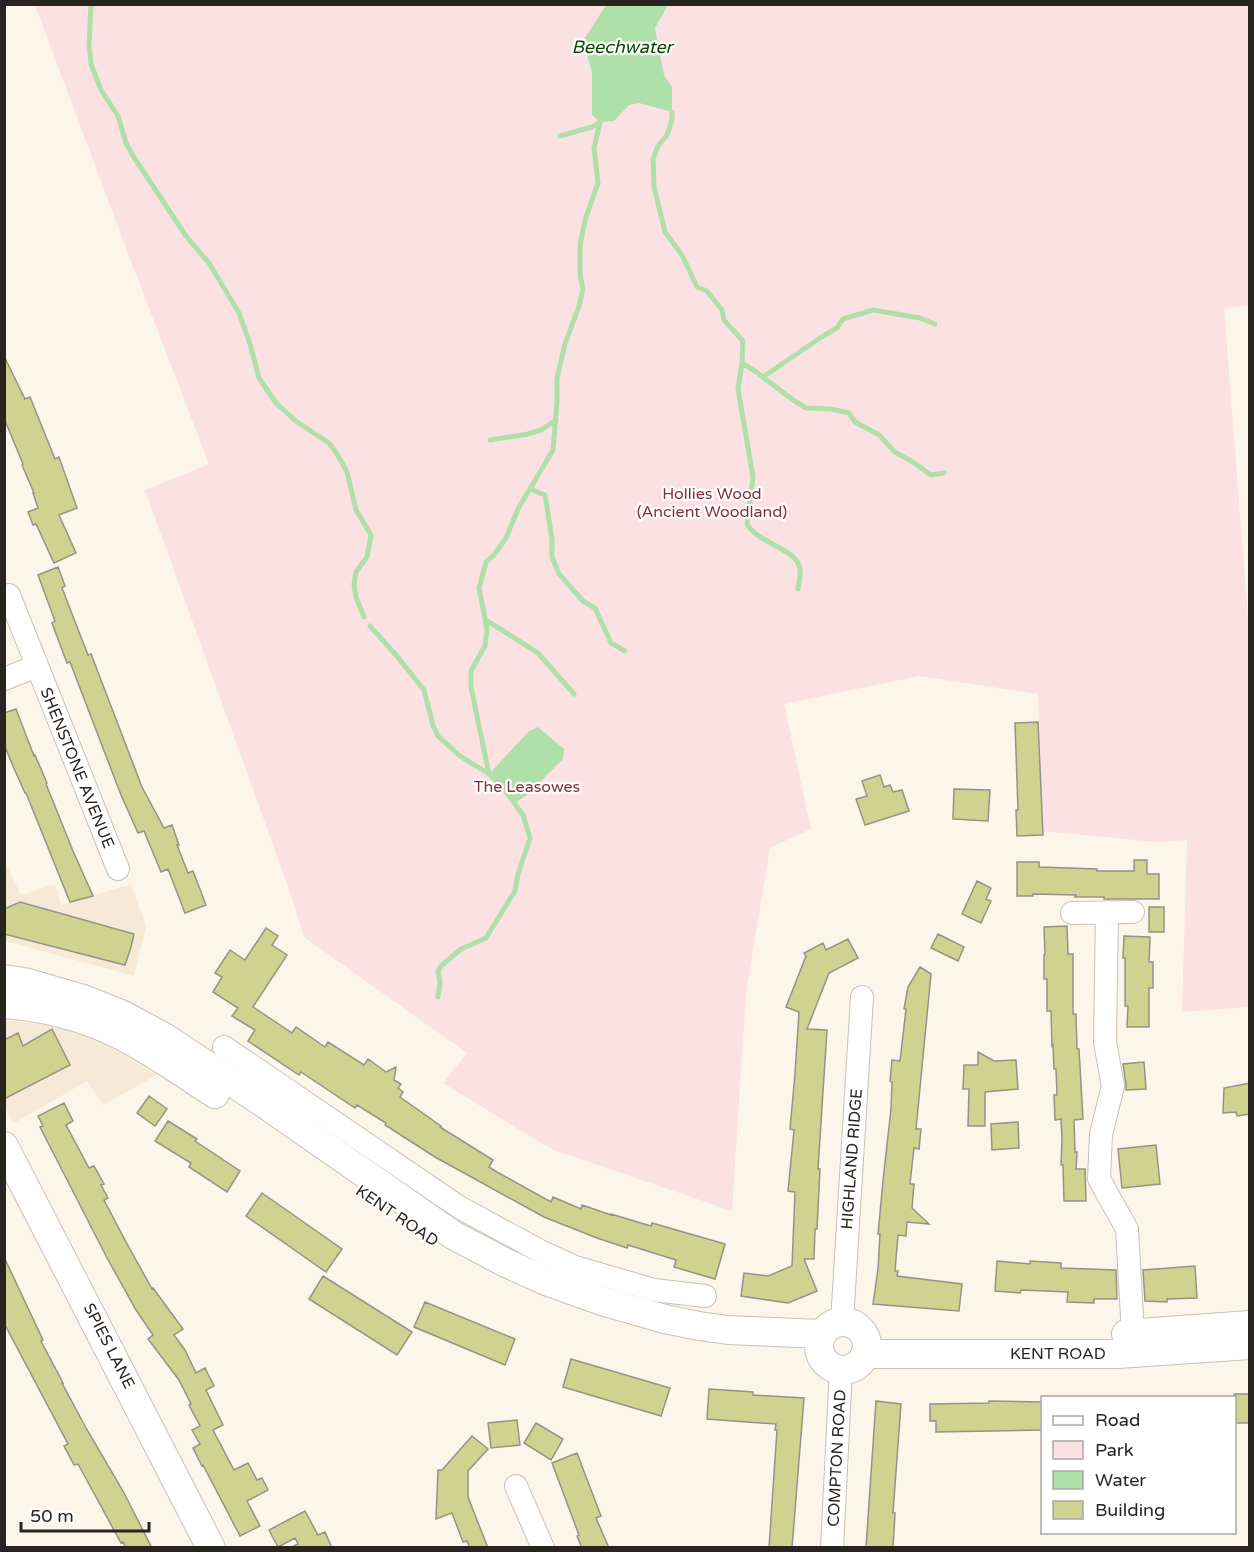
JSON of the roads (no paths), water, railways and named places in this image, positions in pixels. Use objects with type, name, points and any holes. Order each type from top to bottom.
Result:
[{"type":"main road","name":"KENT ROAD","points":[[4,979],[24,982],[83,999],[123,1014],[164,1036],[453,1236],[504,1262],[570,1278],[665,1319],[699,1326],[831,1344]]},
{"type":"main road","name":"KENT ROAD","points":[[4,1004],[67,1014],[115,1032],[161,1059],[449,1251],[494,1277],[540,1298],[594,1319],[700,1344],[728,1348],[831,1344]]},
{"type":"main road","name":"SPIES LANE","points":[[4,1146],[212,1548]]},
{"type":"main road","points":[[849,1323],[862,1331],[866,1346],[860,1363],[851,1368],[831,1344],[849,1323]]},
{"type":"main road","name":"KENT ROAD","points":[[866,1346],[1133,1334],[1250,1324]]},
{"type":"main road","name":"KENT ROAD","points":[[866,1346],[1118,1354],[1250,1345]]},
{"type":"street","name":"SHENSTONE AVENUE","points":[[9,595],[118,869]]},
{"type":"street","name":"SHENSTONE AVENUE","points":[[4,679],[37,666]]},
{"type":"street","points":[[1107,912],[1105,1042],[1113,1086],[1101,1134],[1099,1179],[1126,1229],[1133,1334]]},
{"type":"street","points":[[1072,913],[1133,912]]},
{"type":"street","name":"HIGHLAND RIDGE","points":[[831,1344],[862,997]]},
{"type":"street","name":"KENT ROAD","points":[[224,1047],[459,1207],[542,1252],[570,1278],[705,1296]]},
{"type":"street","name":"COMPTON ROAD","points":[[831,1344],[832,1548]]},
{"type":"street","points":[[516,1486],[543,1548]]},
{"type":"water","name":"Beechwater","points":[[606,5],[668,5],[655,28],[664,75],[672,87],[672,112],[639,103],[629,105],[614,121],[600,122],[592,115],[592,72],[583,41]]},
{"type":"water","points":[[538,727],[564,749],[563,759],[527,795],[515,803],[489,774],[528,732]]},
{"type":"waterway","points":[[91,4],[89,45],[91,64],[101,90],[118,116],[126,143],[186,236],[209,263],[239,313],[259,378],[276,403],[297,422],[329,443],[347,472],[356,510],[371,535],[367,557],[356,572],[354,584],[356,597],[364,617]]},
{"type":"waterway","points":[[672,112],[667,135],[658,146],[653,159],[654,187],[665,232],[682,255],[697,287],[707,291],[722,310],[724,320],[743,341],[742,363],[806,408],[831,409],[849,413],[855,422],[879,435],[895,452],[931,475],[944,473]]},
{"type":"waterway","points":[[560,136],[592,127],[600,122]]},
{"type":"waterway","points":[[438,997],[440,982],[438,971],[441,966],[461,949],[486,938],[515,891],[530,838],[523,815],[504,789],[489,774],[471,687],[471,671],[485,646],[487,629],[479,588],[486,562],[506,538],[518,509],[553,450],[557,378],[565,344],[583,289],[580,274],[580,246],[585,220],[598,183],[594,148],[600,122]]},
{"type":"waterway","points":[[763,377],[837,328],[843,319],[873,310],[920,318],[935,324]]},
{"type":"waterway","points":[[742,363],[738,389],[753,477],[747,524],[759,536],[795,559],[800,571],[798,589]]},
{"type":"waterway","points":[[490,440],[528,434],[541,430],[556,420]]},
{"type":"waterway","points":[[530,489],[545,495],[552,539],[552,557],[559,574],[583,601],[595,608],[611,643],[625,651]]},
{"type":"waterway","points":[[486,620],[538,653],[574,694]]},
{"type":"waterway","points":[[370,626],[424,690],[438,736],[460,756],[489,774]]},
{"type":"park label","name":"Hollies Wood (Ancient Woodland)","points":[[712,503]]},
{"type":"park label","name":"The Leasowes","points":[[527,787]]}]
